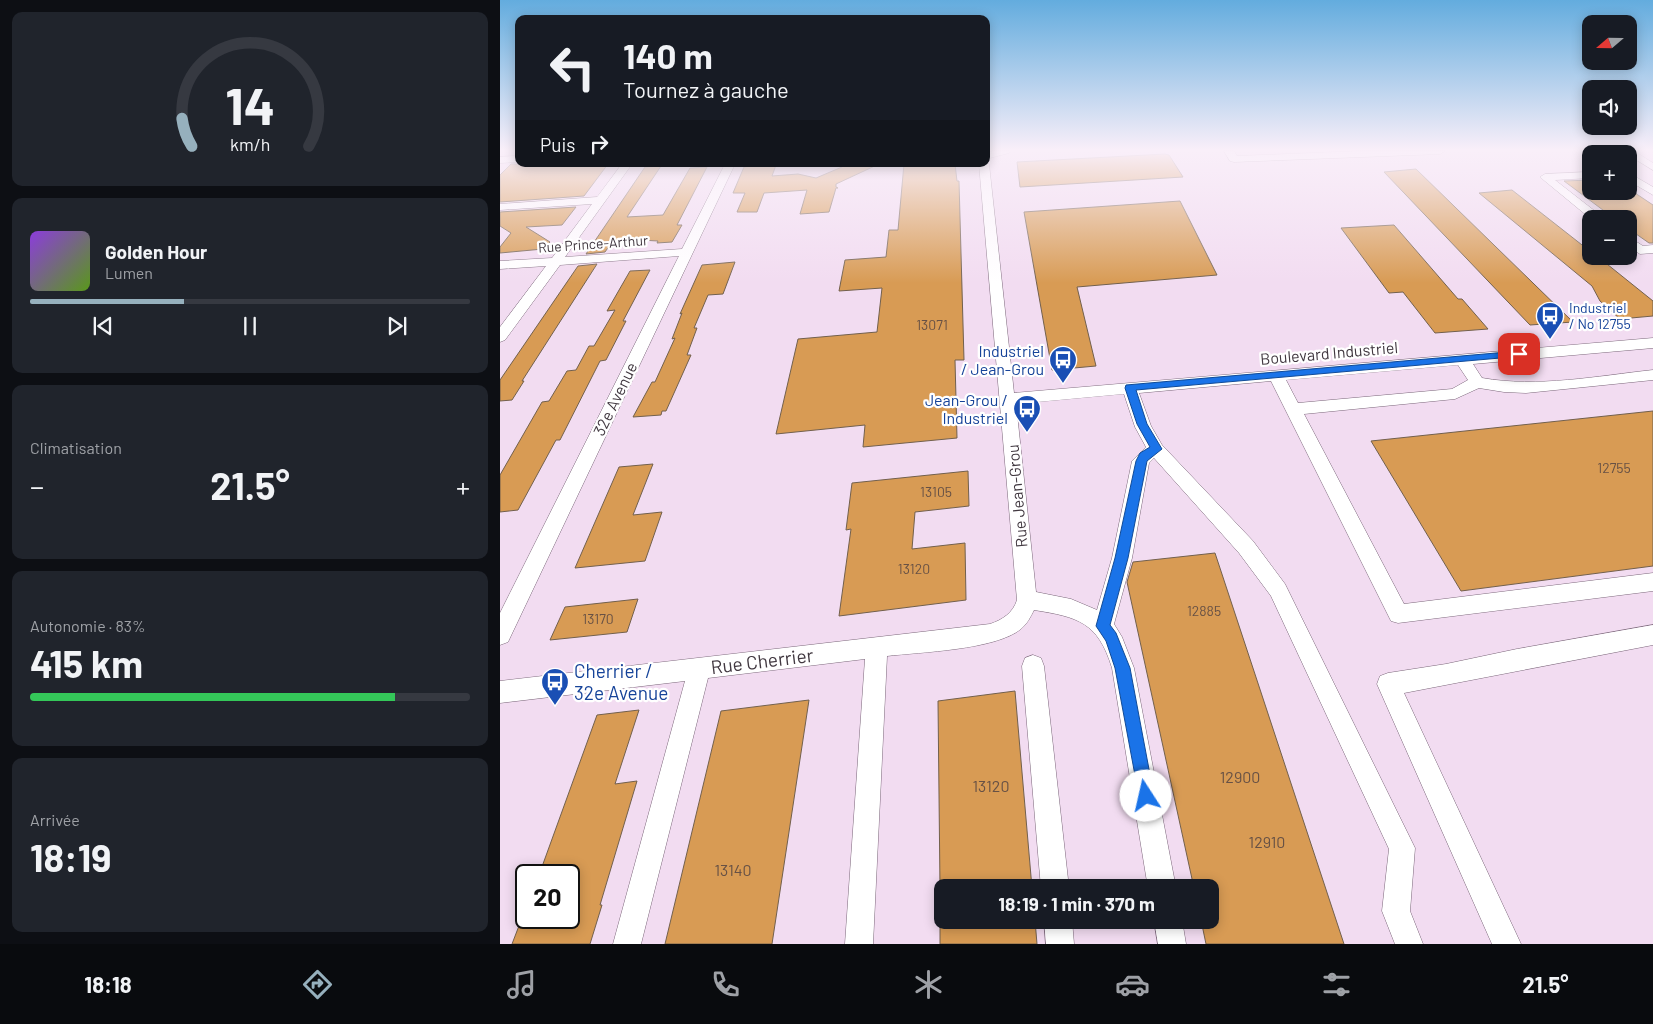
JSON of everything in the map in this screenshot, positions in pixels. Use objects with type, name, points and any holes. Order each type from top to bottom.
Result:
[{"type":"street","points":[[500,337],[604,195]]},
{"type":"street","name":"32e Avenue","points":[[500,635],[715,195]]},
{"type":"street","name":"Rue Jean-Grou","points":[[987,195],[1008,399],[1023,609]]},
{"type":"street","points":[[1567,195],[1587,210]]},
{"type":"street","points":[[500,207],[600,200]]},
{"type":"street","points":[[1637,248],[1640,250],[1653,249]]},
{"type":"street","name":"Rue Prince-Arthur","points":[[500,265],[687,252]]},
{"type":"street","name":"Boulevard Industriel","points":[[1008,399],[1653,342]]},
{"type":"street","points":[[1462,359],[1477,382]]},
{"type":"street","points":[[1276,375],[1398,614],[1653,582]]},
{"type":"street","points":[[1293,408],[1455,394],[1477,382],[1504,388],[1526,388],[1653,375]]},
{"type":"street","points":[[1130,388],[1142,424],[1156,449],[1246,547],[1278,590],[1402,848],[1396,911],[1409,944]]},
{"type":"street","points":[[1103,626],[1122,558],[1141,461],[1144,456],[1156,449]]},
{"type":"street","points":[[1023,609],[1069,608],[1098,621],[1112,638],[1122,668],[1160,879]]},
{"type":"street","name":"Rue Cherrier","points":[[500,692],[990,634],[1002,630],[1023,609]]},
{"type":"street","points":[[1507,944],[1388,684],[1446,675],[1653,635]]},
{"type":"street","points":[[859,944],[877,647]]},
{"type":"street","points":[[1033,666],[1054,879]]},
{"type":"street","points":[[628,944],[699,669]]},
{"type":"street","points":[[1059,929],[1060,944]]},
{"type":"street","points":[[1170,929],[1172,944]]},
{"type":"building","points":[[500,195],[585,195],[584,196],[500,202]]},
{"type":"building","points":[[626,195],[642,195],[627,217],[663,215],[674,195],[692,195],[677,225],[682,225],[672,242],[657,243],[658,241],[640,240],[612,242],[605,252],[586,254]]},
{"type":"building","points":[[744,195],[763,195],[757,212],[737,212]]},
{"type":"building","points":[[806,195],[834,195],[829,212],[800,214]]},
{"type":"building","points":[[901,195],[959,195],[964,360],[955,360],[957,438],[863,447],[865,425],[776,434],[798,339],[877,332],[882,288],[839,291],[845,260],[886,257],[889,230],[898,230]]},
{"type":"building","points":[[1406,195],[1443,195],[1573,322],[1530,325]]},
{"type":"building","points":[[1481,195],[1518,195],[1582,245],[1582,265],[1608,265],[1653,301],[1653,316],[1620,319],[1600,301],[1592,286]]},
{"type":"building","points":[[1638,195],[1653,205],[1653,243],[1649,243],[1637,235],[1637,210],[1603,210],[1590,200],[1637,200]]},
{"type":"building","points":[[1180,201],[1217,275],[1077,287],[1096,366],[1052,370],[1024,212]]},
{"type":"building","points":[[576,207],[562,225],[526,227],[550,242],[543,249],[500,253],[500,247],[511,233],[500,226],[500,212]]},
{"type":"building","points":[[1394,225],[1458,299],[1462,299],[1488,329],[1435,333],[1403,292],[1389,293],[1341,228]]},
{"type":"building","points":[[735,262],[723,294],[708,295],[694,328],[697,328],[687,355],[691,355],[666,411],[662,411],[661,415],[633,417],[652,382],[655,382],[675,338],[672,339],[682,313],[680,314],[702,265]]},
{"type":"building","points":[[597,264],[522,381],[524,381],[512,400],[500,401],[500,380],[578,266]]},
{"type":"building","points":[[650,270],[623,321],[626,321],[606,360],[600,361],[560,440],[556,440],[518,510],[500,512],[500,475],[542,402],[549,401],[567,371],[576,370],[589,346],[594,346],[615,310],[607,311],[630,271]]},
{"type":"building","points":[[1653,411],[1653,566],[1461,591],[1371,441]]},
{"type":"building","points":[[653,464],[633,515],[662,512],[645,561],[575,568],[619,467]]},
{"type":"building","points":[[968,471],[969,506],[915,512],[912,549],[965,543],[966,600],[839,616],[851,529],[846,530],[852,483]]},
{"type":"building","points":[[1215,553],[1344,944],[1206,944],[1203,929],[1219,929],[1219,879],[1192,879],[1127,582],[1133,562]]},
{"type":"building","points":[[638,599],[627,632],[550,640],[565,607]]},
{"type":"building","points":[[1015,691],[1031,879],[940,879],[938,701]]},
{"type":"building","points":[[809,700],[772,944],[665,944],[721,711]]},
{"type":"building","points":[[639,710],[615,784],[637,781],[590,944],[512,944],[518,929],[580,929],[580,864],[543,864],[597,715]]},
{"type":"building","points":[[940,929],[1036,929],[1037,944],[940,944]]},
{"type":"place","name":"Industriel / No 12755","points":[[1550,340]]},
{"type":"place","name":"Industriel / Jean-Grou","points":[[1063,384]]},
{"type":"place","name":"Jean-Grou / Industriel","points":[[1027,433]]},
{"type":"place","name":"Cherrier / 32e Avenue","points":[[555,706]]},
{"type":"route","points":[[1146,796],[1118,652],[1112,638],[1103,626],[1122,558],[1141,461],[1144,456],[1156,449],[1142,424],[1130,388],[1519,354]]}]
